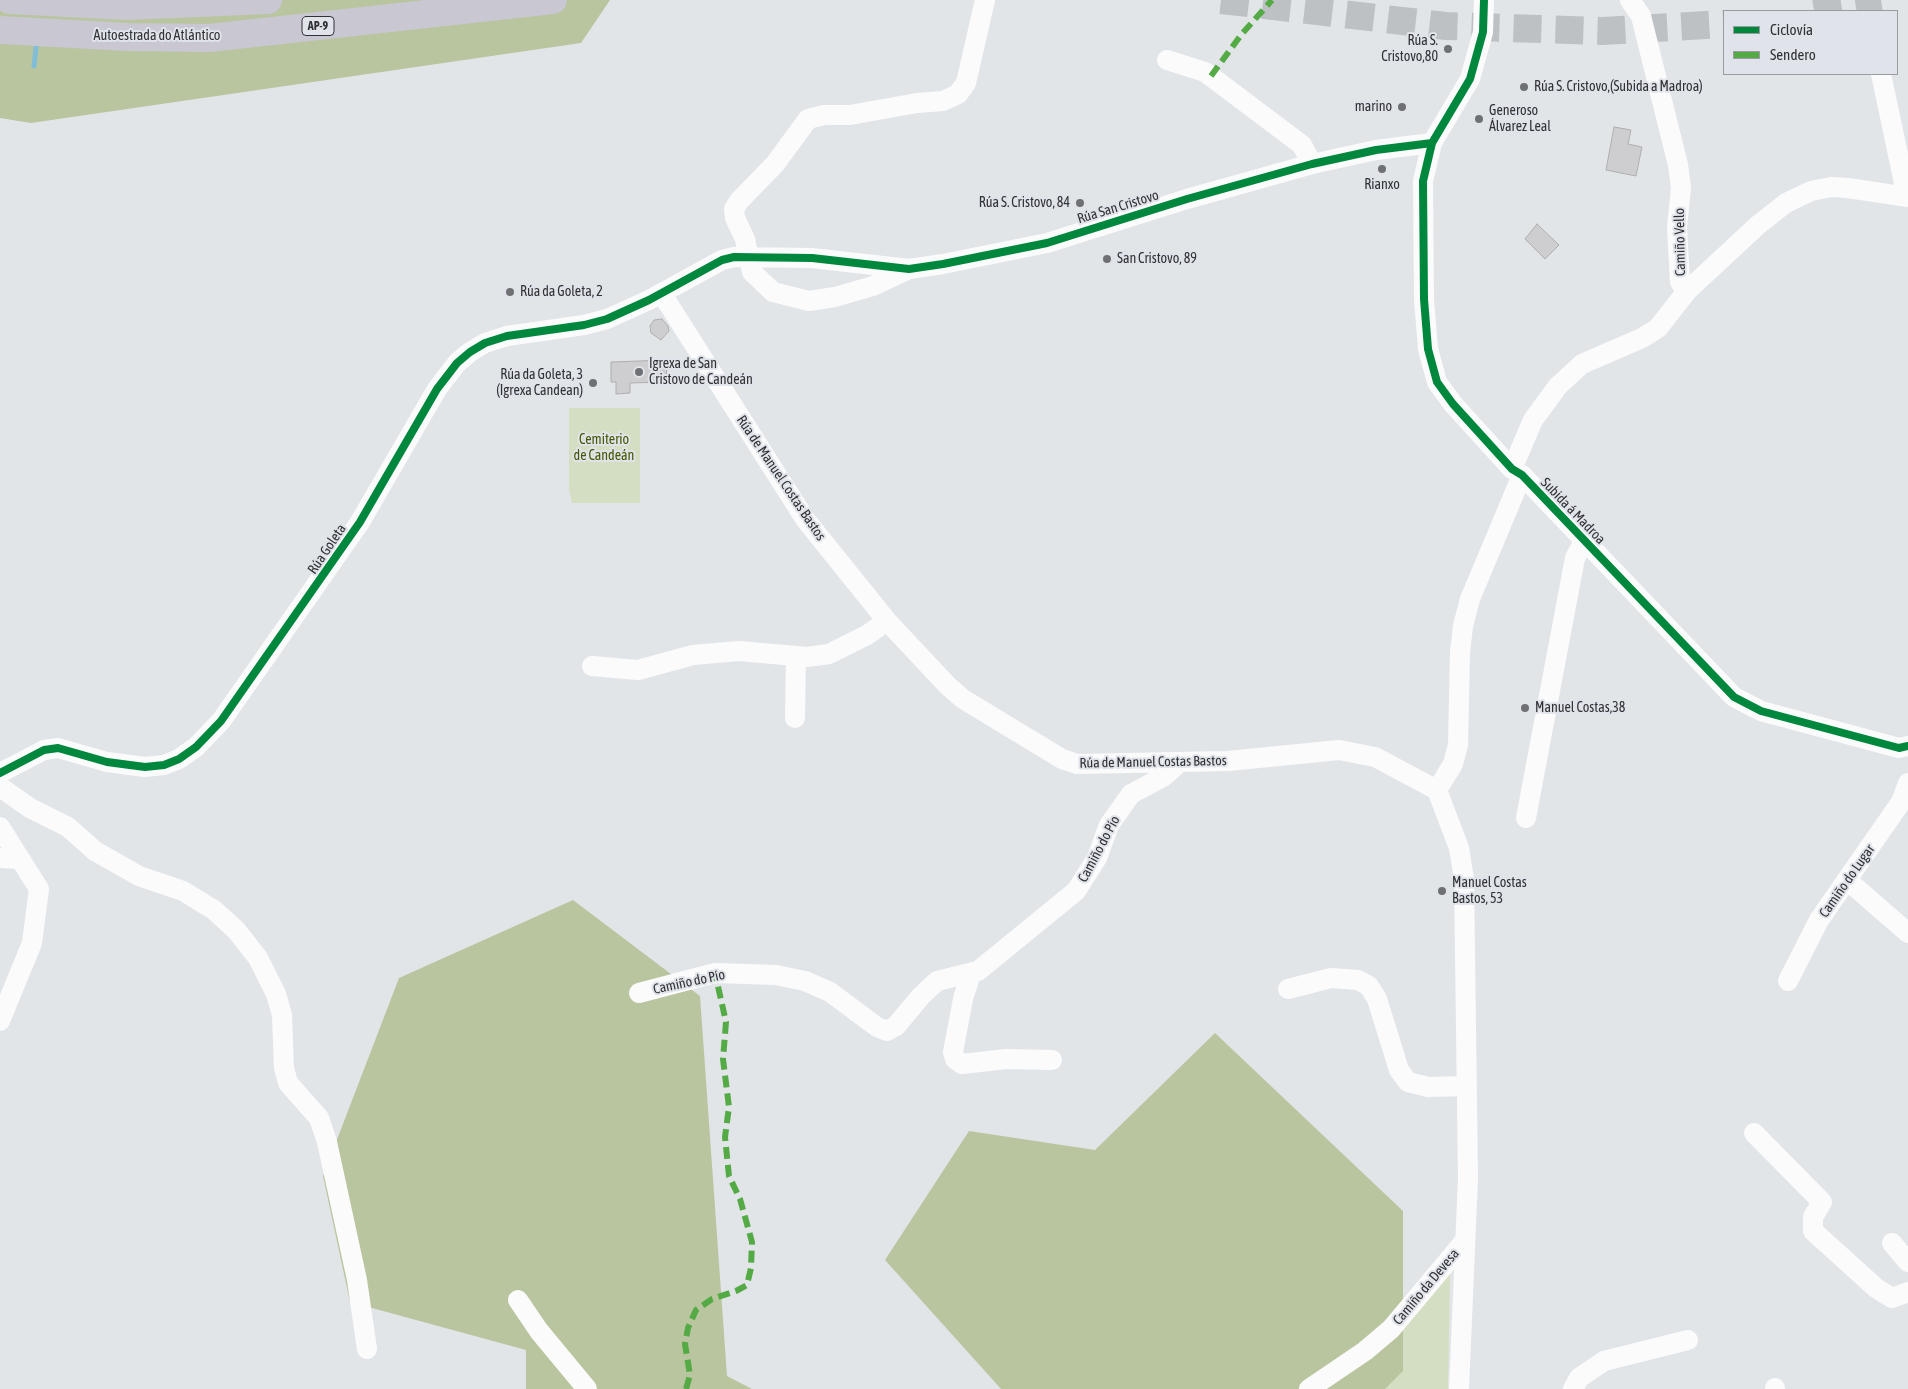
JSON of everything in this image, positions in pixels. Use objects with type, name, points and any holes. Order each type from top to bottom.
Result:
[{"type":"highway","points":[[9,0],[127,6],[268,0]]},
{"type":"highway","name":"Autoestrada do Atlántico","points":[[0,30],[127,37],[209,38],[553,0]]},
{"type":"street","points":[[747,256],[745,240],[735,218],[734,209],[739,201],[775,164],[802,126],[815,116],[850,115],[917,103],[942,101],[958,94],[966,83],[985,0]]},
{"type":"street","points":[[1432,144],[1470,79],[1483,32],[1484,0]]},
{"type":"street","name":"Camiño Vello","points":[[1517,472],[1533,420],[1558,386],[1582,364],[1642,338],[1658,328],[1687,291],[1680,282],[1677,228],[1681,188],[1678,165],[1641,16],[1630,0]]},
{"type":"street","points":[[1166,60],[1205,72],[1302,145],[1312,164]]},
{"type":"street","points":[[1687,291],[1786,203],[1811,191],[1831,187],[1906,196],[1881,75]]},
{"type":"street","name":"Rúa San Cristovo","points":[[662,294],[722,260],[747,256],[812,258],[909,268],[990,256],[1047,242],[1187,199],[1312,164],[1376,150],[1432,144]]},
{"type":"street","name":"Subida á Madroa","points":[[1432,144],[1423,181],[1424,299],[1431,366],[1437,382],[1453,404],[1734,696],[1761,711],[1899,748],[1908,746]]},
{"type":"street","name":"Rúa San Cristovo","points":[[747,256],[752,272],[773,292],[809,301],[835,297],[873,286],[909,268]]},
{"type":"street","name":"Rúa de Manuel Costas Bastos","points":[[662,294],[805,519],[886,621],[948,686],[963,699],[1062,758],[1077,764],[1228,761],[1339,750],[1375,757],[1438,790]]},
{"type":"street","name":"Rúa Goleta","points":[[0,773],[44,750],[58,748],[107,762],[145,768],[171,762],[196,747],[221,721],[360,522],[437,389],[457,363],[485,343],[507,336],[600,321],[635,308],[662,294]]},
{"type":"street","points":[[1438,790],[1453,764],[1458,745],[1460,652],[1463,626],[1470,599],[1517,472]]},
{"type":"street","name":"Subida á Madroa","points":[[1526,818],[1575,558],[1584,541]]},
{"type":"street","points":[[592,666],[638,670],[693,655],[739,651],[807,657],[829,654],[867,634],[886,621]]},
{"type":"street","points":[[795,718],[796,656]]},
{"type":"street","name":"Camiño do Pío","points":[[639,993],[715,973],[776,975],[805,981],[830,992],[876,1027],[886,1031],[896,1026],[921,996],[937,981],[978,971],[1076,891],[1097,858],[1109,825],[1131,794],[1163,777],[1179,763]]},
{"type":"street","name":"Camiño do Lugar","points":[[1788,981],[1819,920],[1900,802],[1908,783]]},
{"type":"street","points":[[0,787],[30,808],[68,828],[95,851],[117,864],[139,876],[183,891],[214,910],[236,930],[258,958],[276,994],[282,1015],[284,1068],[288,1083],[319,1118],[327,1142],[357,1280],[367,1349]]},
{"type":"street","name":"Camiño da Devesa","points":[[1309,1389],[1365,1351],[1391,1329],[1463,1243],[1468,1178],[1464,879],[1459,848],[1438,790]]},
{"type":"street","points":[[0,827],[40,889],[32,943],[0,1021]]},
{"type":"street","points":[[0,858],[20,859]]},
{"type":"street","points":[[1847,880],[1908,933]]},
{"type":"street","points":[[970,973],[953,1052],[955,1060],[962,1064],[997,1060],[1052,1060]]},
{"type":"street","points":[[1288,989],[1332,978],[1358,980],[1369,986],[1377,999],[1399,1070],[1408,1082],[1428,1087],[1466,1086]]},
{"type":"street","points":[[1754,1133],[1822,1202],[1813,1217],[1813,1231],[1876,1288],[1892,1298],[1908,1292]]},
{"type":"street","points":[[1458,1389],[1463,1243]]},
{"type":"street","points":[[1892,1244],[1908,1262]]},
{"type":"street","points":[[518,1300],[539,1331],[587,1389]]},
{"type":"street","points":[[1574,1389],[1579,1378],[1604,1361],[1688,1340]]},
{"type":"green space","points":[[0,0],[610,0],[581,43],[31,123],[0,118]]},
{"type":"green space","name":"Cemiterio de Candeán","points":[[569,408],[640,408],[640,503],[572,503],[569,489]]},
{"type":"green space","points":[[573,900],[700,996],[727,1376],[752,1389],[526,1389],[526,1350],[350,1302],[323,1176],[399,978]]},
{"type":"green space","points":[[1215,1033],[1403,1211],[1403,1371],[1385,1389],[1001,1389],[885,1260],[969,1131],[1095,1150]]},
{"type":"green space","points":[[1450,1272],[1448,1389],[1320,1389]]},
{"type":"building","points":[[1614,127],[1631,130],[1628,144],[1642,147],[1636,176],[1606,170]]},
{"type":"building","points":[[1537,224],[1559,245],[1545,259],[1525,239]]},
{"type":"building","points":[[662,319],[668,326],[669,331],[661,340],[651,333],[650,326],[654,320]]},
{"type":"building","name":"Igrexa de San Cristovo de Candeán","points":[[666,360],[667,382],[630,383],[630,393],[616,394],[616,382],[611,382],[611,362]]},
{"type":"waterway","points":[[34,66],[37,39]]},
{"type":"tunnel","points":[[1221,0],[1446,26],[1602,31],[1723,24]]},
{"type":"tunnel","points":[[1820,10],[1881,0]]},
{"type":"marked path","points":[[1211,76],[1241,35],[1272,0]]},
{"type":"marked path","points":[[686,1389],[690,1375],[685,1344],[688,1328],[696,1310],[712,1299],[747,1285],[751,1268],[752,1242],[740,1199],[729,1176],[725,1137],[729,1107],[723,1059],[726,1022],[715,973]]},
{"type":"cycle path","points":[[1484,0],[1483,32],[1470,79],[1432,143],[1423,181],[1424,299],[1428,349],[1437,382],[1453,404],[1512,469],[1522,475],[1734,697],[1761,711],[1899,748],[1908,746]]},
{"type":"cycle path","points":[[0,773],[44,750],[58,748],[107,762],[145,767],[164,765],[179,759],[196,747],[221,721],[360,522],[437,389],[457,363],[485,343],[507,336],[584,325],[607,319],[649,300],[722,260],[734,257],[812,258],[909,269],[943,264],[1047,243],[1187,199],[1312,164],[1376,150],[1432,143]]},
{"type":"place","name":"Rúa S. Cristovo,80","points":[[1448,49]]},
{"type":"place","name":"Rúa S. Cristovo,(Subida a Madroa)","points":[[1524,87]]},
{"type":"place","name":"marino","points":[[1402,107]]},
{"type":"place","name":"Generoso Álvarez Leal","points":[[1479,119]]},
{"type":"place","name":"Rianxo","points":[[1382,169]]},
{"type":"place","name":"Rúa S. Cristovo, 84","points":[[1080,203]]},
{"type":"place","name":"San Cristovo, 89","points":[[1107,259]]},
{"type":"place","name":"Rúa da Goleta, 2","points":[[510,292]]},
{"type":"place","name":"Igrexa de San Cristovo de Candeán","points":[[639,372]]},
{"type":"place","name":"Rúa da Goleta, 3 (Igrexa Candean)","points":[[593,383]]},
{"type":"place","name":"Manuel Costas,38","points":[[1525,708]]},
{"type":"place","name":"Manuel Costas Bastos, 53","points":[[1442,891]]}]
